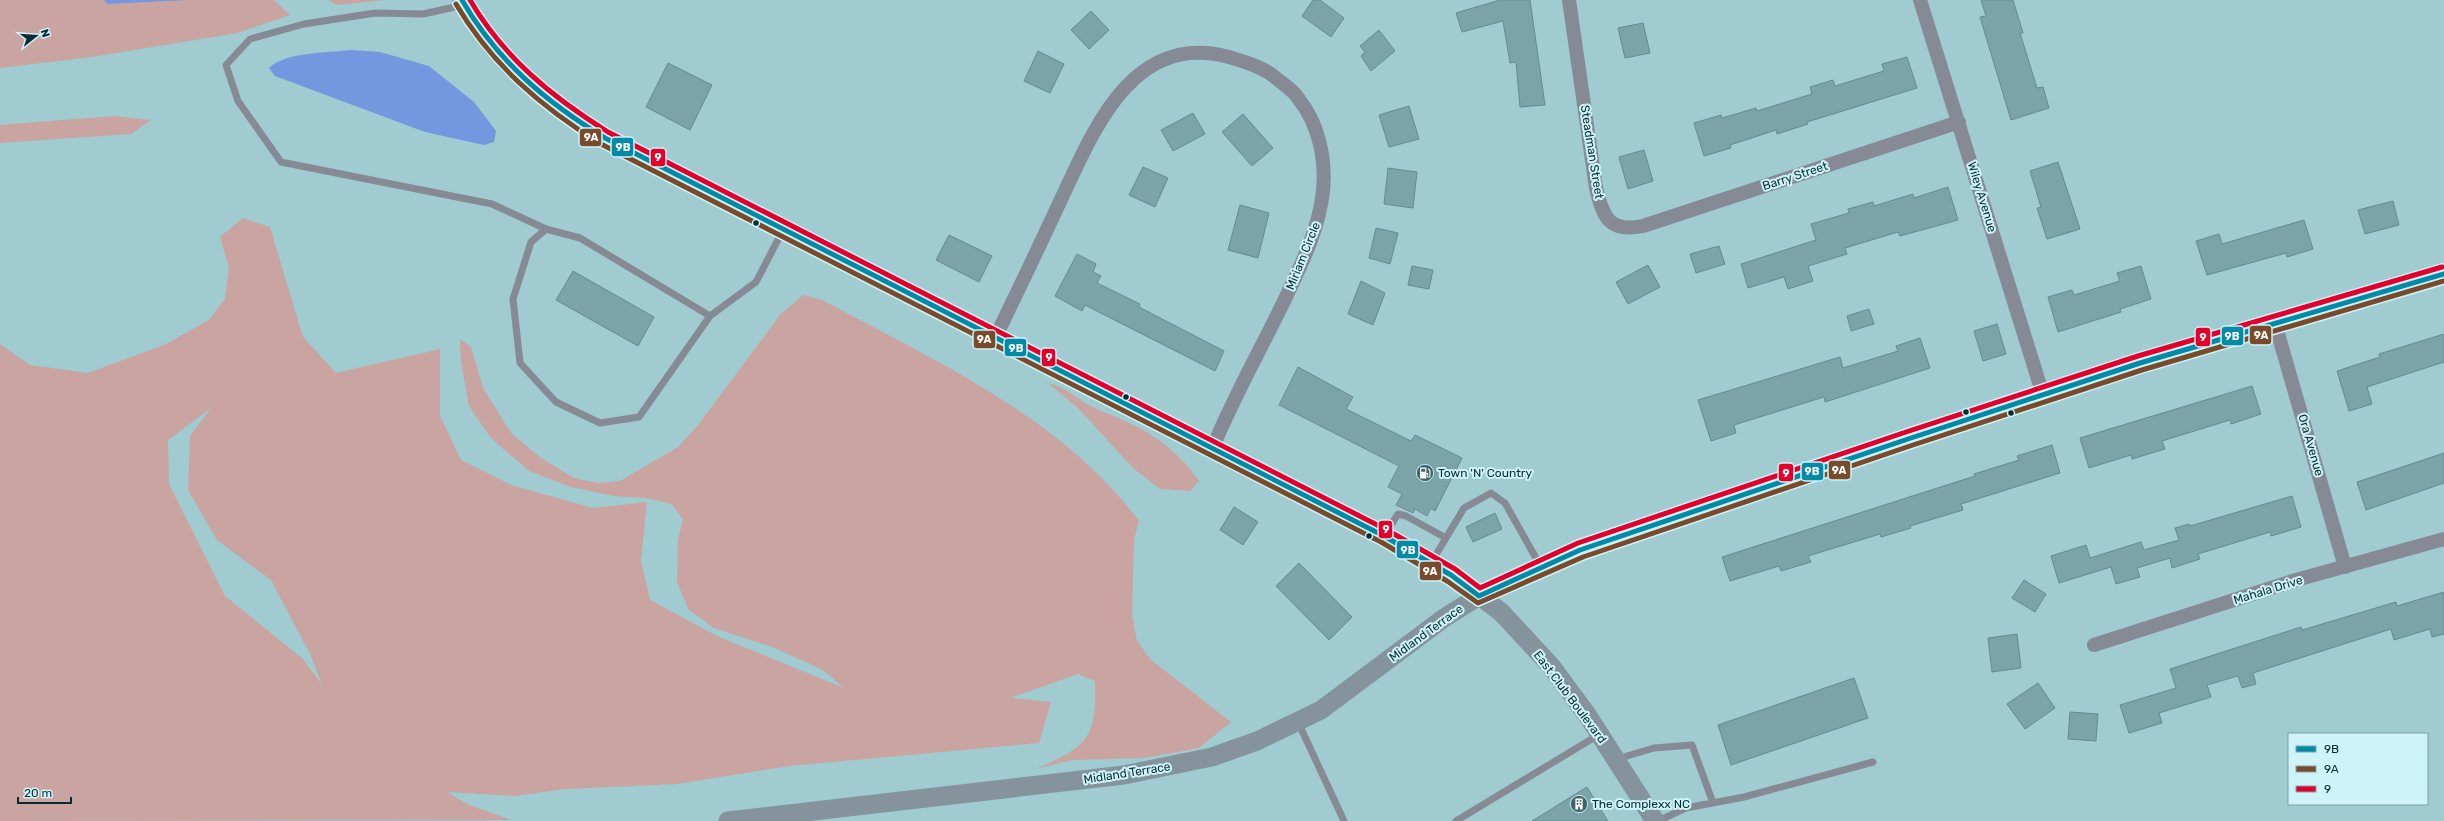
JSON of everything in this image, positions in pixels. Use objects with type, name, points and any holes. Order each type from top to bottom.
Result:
[{"type":"street","name":"Steadman Street","points":[[1569,0],[1596,188],[1601,209],[1610,222],[1620,228],[1632,228]]},
{"type":"street","name":"Wiley Avenue","points":[[1920,0],[2043,395]]},
{"type":"street","name":"East Club Boulevard","points":[[463,3],[487,40],[511,69],[542,97],[571,118],[688,182],[996,336],[1213,447],[1384,536],[1431,563],[1501,612],[1551,666],[1600,734],[1655,821]]},
{"type":"street","name":"Miriam Circle","points":[[996,336],[1094,130],[1119,92],[1142,72],[1166,58],[1187,53],[1215,54],[1245,62],[1271,74],[1298,96],[1312,120],[1320,144],[1324,166],[1323,191],[1318,218],[1304,259],[1213,447]]},
{"type":"street","name":"Barry Street","points":[[1632,228],[1958,122]]},
{"type":"street","name":"Midland Terrace","points":[[728,821],[1124,775],[1212,757],[1257,741],[1321,710],[1444,618],[1479,596],[1580,550],[1719,501],[2043,395],[2275,323],[2444,274]]},
{"type":"street","name":"Ora Avenue","points":[[2275,323],[2345,566]]},
{"type":"street","name":"Mahala Drive","points":[[2094,645],[2345,566],[2444,540]]},
{"type":"lane","points":[[463,3],[423,14],[375,13],[304,24],[250,39],[226,65],[238,101],[281,162],[492,204],[546,230],[580,238],[710,316]]},
{"type":"lane","points":[[546,230],[531,242],[512,300],[520,363],[556,402],[600,423],[639,417],[710,316],[756,282],[783,230]]},
{"type":"lane","points":[[1431,563],[1464,508],[1491,492],[1504,503],[1541,567]]},
{"type":"lane","points":[[1384,536],[1398,514],[1406,516],[1446,538]]},
{"type":"lane","points":[[1298,722],[1344,821]]},
{"type":"lane","points":[[1456,821],[1600,734]]},
{"type":"lane","points":[[1616,759],[1654,748],[1692,745],[1713,803]]},
{"type":"lane","points":[[1658,821],[1686,808],[1744,797],[1873,762]]},
{"type":"shaded area","points":[[0,0],[274,0],[290,15],[237,33],[92,57],[0,68]]},
{"type":"shaded area","points":[[328,0],[385,0],[338,5]]},
{"type":"shaded area","points":[[114,116],[151,120],[131,134],[0,143],[0,125]]},
{"type":"shaded area","points":[[243,218],[270,227],[303,337],[336,373],[440,349],[440,416],[461,460],[511,485],[593,508],[647,502],[641,560],[650,600],[717,636],[844,688],[823,670],[772,647],[714,628],[689,610],[677,582],[678,539],[683,520],[672,504],[645,498],[614,496],[571,487],[529,471],[491,438],[469,406],[461,362],[460,339],[471,347],[483,388],[511,433],[541,458],[574,478],[598,483],[620,481],[678,447],[699,424],[780,315],[803,295],[822,300],[951,369],[993,394],[1034,421],[1073,451],[1108,484],[1139,521],[1134,539],[1132,615],[1137,641],[1151,660],[1231,722],[1199,748],[1145,758],[1073,760],[1035,769],[1067,754],[1077,747],[1091,729],[1094,716],[1095,681],[1078,674],[1010,698],[1051,702],[1039,743],[789,766],[677,784],[564,789],[516,796],[447,792],[469,805],[512,820],[0,821],[0,344],[30,365],[88,373],[166,344],[209,320],[225,299],[229,268],[220,237]],"holes":[[[211,408],[190,436],[188,490],[217,540],[271,580],[311,656],[322,685],[303,659],[225,596],[169,484],[168,440]]]},
{"type":"shaded area","points":[[1048,383],[1060,387],[1091,406],[1149,433],[1176,454],[1199,481],[1190,491],[1160,489],[1133,468],[1079,409]]},
{"type":"water","points":[[104,0],[188,0],[108,4]]},
{"type":"water","points":[[350,50],[380,52],[429,66],[474,102],[496,131],[494,142],[484,145],[425,132],[275,76],[269,68],[285,59],[296,56]]},
{"type":"building","points":[[1313,0],[1320,0],[1344,18],[1331,37],[1302,16]]},
{"type":"building","points":[[1500,0],[1530,0],[1545,105],[1520,107],[1516,62],[1510,63],[1503,21],[1462,32],[1456,13]]},
{"type":"building","points":[[1981,0],[2013,0],[2023,33],[2020,33],[2037,88],[2043,87],[2049,108],[2011,120],[1980,17],[1986,16]]},
{"type":"building","points":[[1091,11],[1109,30],[1089,49],[1071,30]]},
{"type":"building","points":[[1643,23],[1650,53],[1625,58],[1618,28]]},
{"type":"building","points":[[1379,30],[1395,51],[1371,71],[1361,56],[1365,52],[1360,46]]},
{"type":"building","points":[[1038,51],[1064,64],[1050,93],[1024,81]]},
{"type":"building","points":[[1907,57],[1917,88],[1807,122],[1808,124],[1777,134],[1776,130],[1730,145],[1731,148],[1704,156],[1694,123],[1721,115],[1722,118],[1756,108],[1757,111],[1812,94],[1810,87],[1833,80],[1835,86],[1884,71],[1882,64]]},
{"type":"building","points":[[668,63],[712,85],[690,130],[646,107]]},
{"type":"building","points":[[1409,106],[1419,139],[1389,147],[1379,115]]},
{"type":"building","points":[[1193,113],[1205,134],[1173,151],[1161,130]]},
{"type":"building","points":[[1243,114],[1273,148],[1252,166],[1222,132]]},
{"type":"building","points":[[1644,150],[1653,181],[1628,189],[1619,157]]},
{"type":"building","points":[[2058,162],[2080,229],[2047,239],[2037,208],[2041,207],[2030,171]]},
{"type":"building","points":[[1143,167],[1168,178],[1155,207],[1129,195]]},
{"type":"building","points":[[1388,168],[1417,172],[1413,208],[1384,204]]},
{"type":"building","points":[[1948,187],[1958,220],[1900,236],[1898,232],[1845,248],[1847,254],[1808,266],[1813,281],[1788,289],[1784,277],[1748,288],[1741,264],[1816,240],[1811,224],[1849,213],[1848,209],[1873,202],[1874,206],[1913,194],[1914,198]]},
{"type":"building","points":[[2393,201],[2399,225],[2365,234],[2358,210]]},
{"type":"building","points":[[1240,205],[1269,213],[1258,258],[1228,250]]},
{"type":"building","points":[[2304,220],[2313,249],[2287,257],[2286,253],[2207,275],[2196,241],[2219,234],[2222,244]]},
{"type":"building","points":[[1376,228],[1398,233],[1390,264],[1369,258]]},
{"type":"building","points":[[949,235],[992,256],[979,282],[936,260]]},
{"type":"building","points":[[1719,246],[1725,264],[1696,273],[1690,254]]},
{"type":"building","points":[[1077,254],[1096,264],[1093,272],[1101,276],[1097,283],[1140,304],[1139,307],[1224,351],[1215,371],[1085,305],[1082,311],[1055,296]]},
{"type":"building","points":[[1648,265],[1660,287],[1628,304],[1616,282]]},
{"type":"building","points":[[1412,266],[1433,270],[1429,289],[1408,285]]},
{"type":"building","points":[[2141,266],[2151,299],[2120,309],[2121,312],[2058,332],[2048,297],[2072,290],[2074,295],[2120,281],[2117,273]]},
{"type":"building","points":[[573,271],[654,317],[638,346],[556,300]]},
{"type":"building","points":[[1361,281],[1385,293],[1373,325],[1348,314]]},
{"type":"building","points":[[1869,309],[1874,324],[1851,331],[1847,316]]},
{"type":"building","points":[[1997,324],[2006,354],[1983,361],[1974,331]]},
{"type":"building","points":[[2444,334],[2444,362],[2367,387],[2372,404],[2349,411],[2337,371],[2380,357],[2379,354]]},
{"type":"building","points":[[1920,338],[1930,368],[1825,402],[1824,397],[1734,425],[1736,433],[1711,441],[1698,400],[1840,357],[1843,368],[1898,351],[1896,346]]},
{"type":"building","points":[[1298,367],[1353,397],[1346,409],[1411,441],[1415,435],[1462,458],[1435,511],[1431,508],[1427,516],[1415,509],[1413,513],[1396,505],[1402,494],[1388,487],[1399,466],[1279,405]]},
{"type":"building","points":[[2252,386],[2261,414],[2231,424],[2230,420],[2162,441],[2165,449],[2132,459],[2131,455],[2089,468],[2080,438]]},
{"type":"building","points":[[2052,445],[2060,473],[1961,504],[1963,510],[1910,526],[1911,528],[1881,537],[1880,534],[1808,556],[1811,562],[1781,571],[1779,566],[1730,581],[1722,557],[1975,476],[1974,474],[2019,460],[2017,456]]},
{"type":"building","points":[[2444,453],[2444,483],[2366,510],[2357,482]]},
{"type":"building","points":[[2292,496],[2301,527],[2271,536],[2270,532],[2198,554],[2200,559],[2172,568],[2170,558],[2137,568],[2140,577],[2116,584],[2111,567],[2059,583],[2051,556],[2086,545],[2090,558],[2141,542],[2144,550],[2179,540],[2175,528],[2189,524],[2190,526]]},
{"type":"building","points":[[1234,507],[1258,522],[1243,545],[1220,530]]},
{"type":"building","points":[[1495,513],[1502,529],[1473,542],[1466,527]]},
{"type":"building","points":[[1299,563],[1352,617],[1329,640],[1276,586]]},
{"type":"building","points":[[2024,580],[2046,594],[2035,612],[2012,598]]},
{"type":"building","points":[[2444,592],[2444,634],[2432,637],[2430,629],[2394,640],[2391,629],[2253,673],[2256,684],[2242,688],[2238,676],[2207,685],[2211,697],[2159,713],[2162,723],[2129,733],[2120,705],[2176,688],[2170,669],[2301,627],[2302,630],[2396,602],[2397,606]]},
{"type":"building","points":[[2017,634],[2021,668],[1992,672],[1988,638]]},
{"type":"building","points":[[1854,678],[1868,718],[1731,765],[1718,725]]},
{"type":"building","points":[[2038,683],[2055,708],[2025,729],[2007,704]]},
{"type":"building","points":[[2070,712],[2098,714],[2096,741],[2068,739]]},
{"type":"building","name":"The Complexx NC","points":[[1587,787],[1608,821],[1532,821]]},
{"type":"transit line","name":"9B","points":[[462,0],[491,42],[524,78],[563,110],[605,138],[1384,536],[1451,575],[1479,596],[1580,550],[1908,439],[2140,363],[2444,274]]},
{"type":"transit line","name":"9","points":[[470,0],[483,21],[498,40],[531,75],[568,105],[608,132],[1387,530],[1455,569],[1480,588],[1578,543],[1906,432],[2138,356],[2442,267]]},
{"type":"transit line","name":"9A","points":[[456,4],[485,46],[520,83],[538,100],[601,144],[1381,542],[1447,581],[1478,603],[1583,557],[1910,446],[2142,370],[2444,281]]},
{"type":"place","name":"Town 'N' Country","points":[[1425,473]]},
{"type":"place","name":"The Complexx NC","points":[[1579,804]]}]
